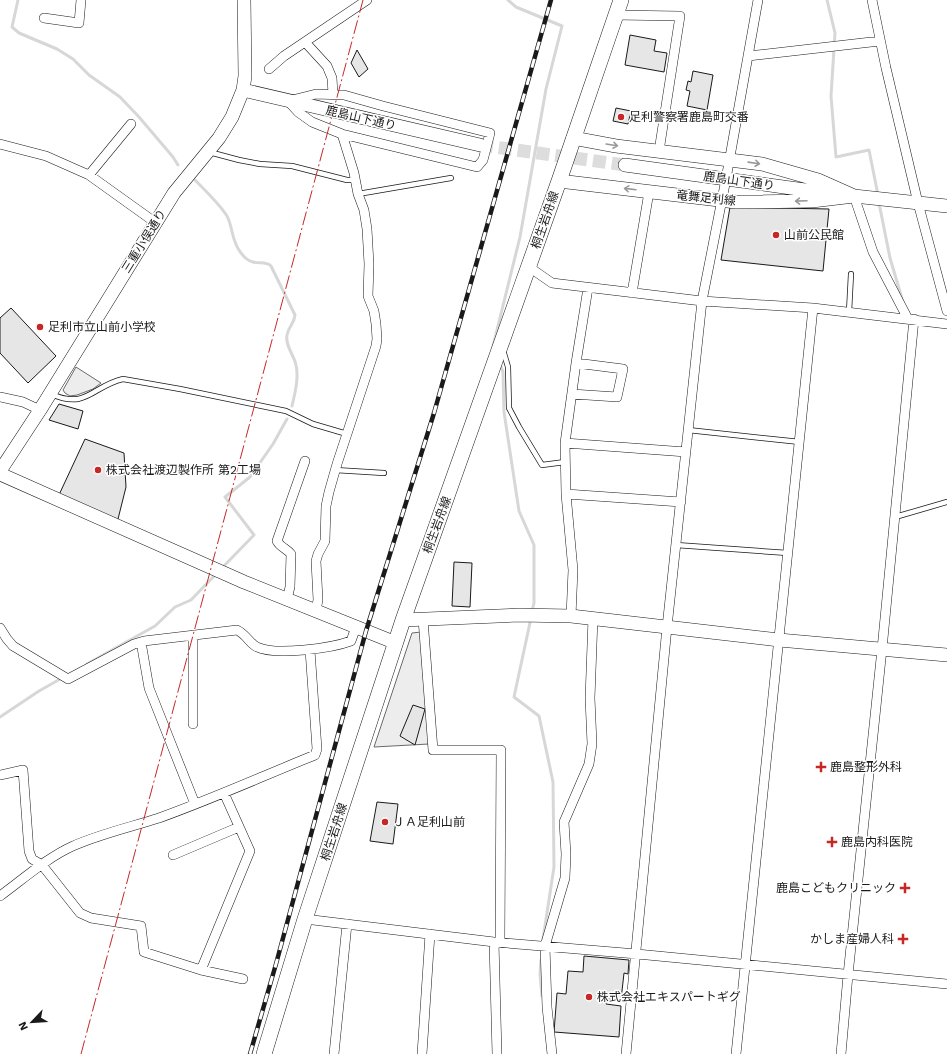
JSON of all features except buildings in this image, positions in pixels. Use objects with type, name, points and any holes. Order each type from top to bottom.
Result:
[{"type":"main road","name":"桐生岩舟線","points":[[264,1054],[305,919],[403,620],[529,267],[621,0]]},
{"type":"street","points":[[44,18],[79,23],[82,0]]},
{"type":"street","name":"三重小俣通り","points":[[0,473],[174,194],[219,138],[232,117],[243,90],[245,76],[244,0]]},
{"type":"street","points":[[269,69],[284,56],[305,42],[354,4],[367,0]]},
{"type":"street","points":[[626,1054],[667,627],[702,301],[722,201],[758,0]]},
{"type":"street","points":[[872,0],[880,41],[918,203],[947,311]]},
{"type":"street","points":[[616,15],[680,16],[659,151]]},
{"type":"street","points":[[748,56],[880,41]]},
{"type":"street","points":[[305,42],[327,66],[332,78],[333,94]]},
{"type":"street","name":"鹿島山下通り","points":[[243,90],[480,145]]},
{"type":"street","points":[[316,94],[344,94],[383,106],[490,133],[483,160],[477,167],[342,134],[312,122],[298,112],[288,100],[316,94]]},
{"type":"street","points":[[89,175],[131,124]]},
{"type":"street","points":[[316,610],[318,600],[316,561],[325,541],[326,506],[335,470],[377,339],[374,311],[368,296],[369,264],[367,229],[364,210],[358,194],[356,180],[342,134]]},
{"type":"street","name":"竜舞足利線","points":[[573,138],[616,146],[762,164],[818,180],[854,196]]},
{"type":"street","points":[[0,144],[46,156],[89,175],[156,223]]},
{"type":"street","name":"鹿島山下通り","points":[[625,165],[854,196]]},
{"type":"street","name":"竜舞足利線","points":[[559,181],[722,201],[812,201],[854,196],[947,206]]},
{"type":"street","points":[[632,293],[649,192]]},
{"type":"street","points":[[841,1054],[895,518],[911,319],[873,252],[854,196]]},
{"type":"street","points":[[529,267],[552,283],[588,288],[702,301],[813,308],[947,324]]},
{"type":"street","points":[[571,616],[573,570],[566,494],[565,443],[588,288]]},
{"type":"street","points":[[736,1054],[813,308]]},
{"type":"street","points":[[572,394],[617,397],[623,370],[576,363]]},
{"type":"street","points":[[0,397],[26,403],[40,410]]},
{"type":"street","points":[[565,443],[686,452]]},
{"type":"street","points":[[287,599],[290,587],[291,554],[277,542],[305,462]]},
{"type":"street","points":[[0,473],[244,582],[396,643]]},
{"type":"street","points":[[566,494],[681,502]]},
{"type":"street","points":[[403,620],[519,615],[571,616],[779,640],[947,655]]},
{"type":"street","points":[[552,1054],[547,1007],[545,946],[565,878],[566,854],[564,822],[590,764],[592,744],[590,698],[593,618]]},
{"type":"street","points":[[423,619],[433,750],[501,750],[497,942],[497,1054]]},
{"type":"street","points":[[0,628],[6,639],[13,646],[68,679],[134,644],[141,642],[237,630],[242,632],[257,647],[275,651],[310,650],[351,641],[356,627]]},
{"type":"street","points":[[193,635],[193,724]]},
{"type":"street","points":[[141,642],[149,688],[195,804]]},
{"type":"street","points":[[0,896],[42,865],[72,846],[195,804],[315,755],[317,749],[310,650]]},
{"type":"street","points":[[0,775],[23,770],[29,850],[32,859],[42,865],[80,913],[91,918],[141,926],[144,952],[201,970],[243,979]]},
{"type":"street","points":[[201,970],[250,851],[224,793]]},
{"type":"street","points":[[173,855],[239,827]]},
{"type":"street","points":[[305,919],[497,942],[947,984]]},
{"type":"street","points":[[334,1054],[347,924]]},
{"type":"street","points":[[422,1054],[430,934]]},
{"type":"lane","points":[[208,152],[260,164],[292,166],[347,180],[356,180]]},
{"type":"lane","points":[[358,194],[451,178]]},
{"type":"lane","points":[[849,312],[851,274]]},
{"type":"lane","points":[[501,344],[508,367],[509,408],[519,427],[542,465],[565,462]]},
{"type":"lane","points":[[50,393],[57,397],[74,400],[81,399],[116,381],[123,379],[286,411],[313,424],[347,434]]},
{"type":"lane","points":[[688,430],[800,442]]},
{"type":"lane","points":[[335,470],[384,472]]},
{"type":"lane","points":[[895,518],[947,502]]},
{"type":"lane","points":[[676,544],[788,553]]},
{"type":"shaded area","points":[[76,367],[101,383],[93,389],[77,395],[70,396],[65,393],[63,390]]},
{"type":"shaded area","points":[[421,632],[429,744],[374,747],[412,633]]},
{"type":"waterway","points":[[18,0],[12,27],[19,33],[57,49],[73,59],[89,75],[120,97],[139,117],[178,165]]},
{"type":"waterway","points":[[493,347],[520,237],[546,89],[562,26],[516,7],[508,0]]},
{"type":"waterway","points":[[827,0],[835,33],[831,96],[836,157],[869,150],[878,195]]},
{"type":"waterway","points":[[195,180],[226,214],[230,222],[236,245],[243,256],[255,263],[267,264],[271,266],[295,315],[288,332],[287,339],[288,347],[295,361],[297,370],[296,386],[292,406]]},
{"type":"waterway","points":[[879,203],[890,258],[903,302]]},
{"type":"waterway","points":[[500,364],[503,372],[504,412],[519,511],[534,545],[534,603],[532,611]]},
{"type":"waterway","points":[[221,569],[254,535],[225,497],[250,477],[273,444],[287,419]]},
{"type":"waterway","points":[[87,664],[155,626],[175,607],[191,600],[216,574]]},
{"type":"waterway","points":[[531,618],[514,697],[539,716],[553,782],[554,867],[543,939]]},
{"type":"waterway","points":[[0,717],[39,691],[62,678]]},
{"type":"waterway","points":[[541,960],[540,974],[542,996]]},
{"type":"tunnel","points":[[480,145],[625,165]]},
{"type":"railway","points":[[250,1054],[276,964],[366,631],[434,413],[551,0]]},
{"type":"power","points":[[81,1054],[363,0]]},
{"type":"place","name":"足利警察署鹿島町交番","points":[[621,117]]},
{"type":"place","name":"山前公民館","points":[[776,235]]},
{"type":"place","name":"足利市立山前小学校","points":[[40,327]]},
{"type":"place","name":"株式会社渡辺製作所 第2工場","points":[[98,470]]},
{"type":"place","name":"鹿島整形外科","points":[[821,767]]},
{"type":"place","name":"ＪＡ足利山前","points":[[385,822]]},
{"type":"place","name":"鹿島内科医院","points":[[832,842]]},
{"type":"place","name":"鹿島こどもクリニック","points":[[905,888]]},
{"type":"place","name":"かしま産婦人科","points":[[903,939]]},
{"type":"place","name":"株式会社エキスパートギグ","points":[[589,997]]}]
